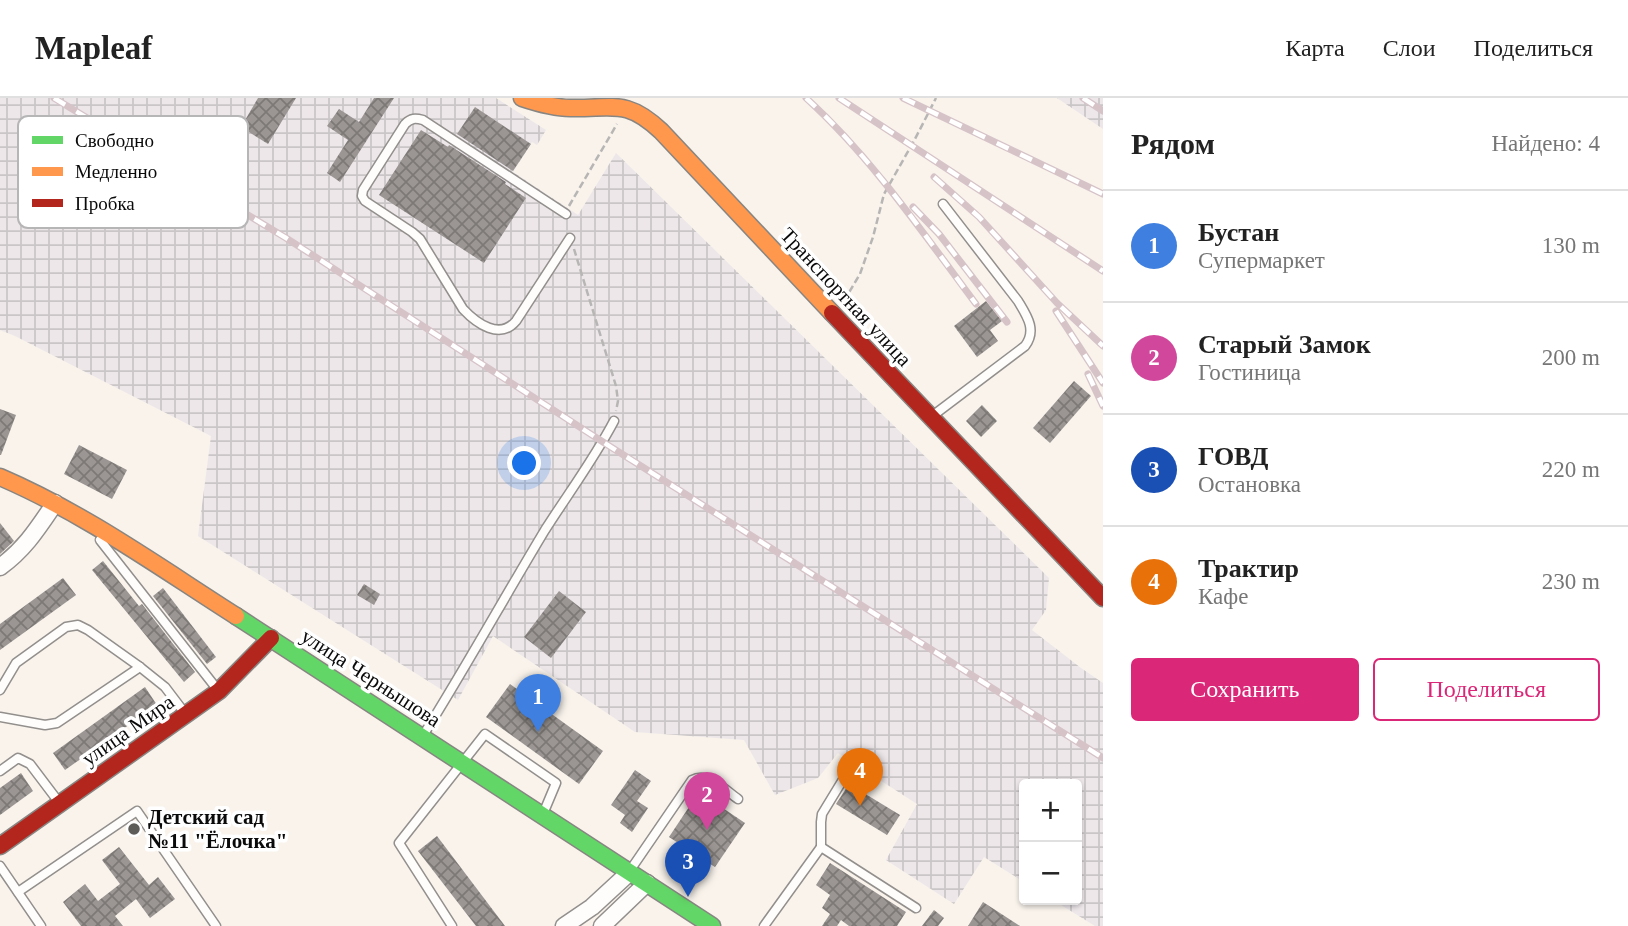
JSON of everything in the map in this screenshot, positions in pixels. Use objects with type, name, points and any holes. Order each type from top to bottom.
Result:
[{"type":"street","points":[[522,98],[553,107],[626,108]]},
{"type":"street","name":"Транспортная улица","points":[[626,108],[639,113],[661,131],[1103,598]]},
{"type":"street","name":"улица Чернышова","points":[[0,477],[83,519],[271,638],[712,926]]},
{"type":"street","points":[[0,567],[28,542],[55,503]]},
{"type":"street","name":"улица Мира","points":[[0,846],[219,691],[271,638]]},
{"type":"street","points":[[564,926],[580,917],[630,872]]},
{"type":"street","points":[[601,926],[647,883]]},
{"type":"lane","points":[[566,214],[417,118],[410,119],[405,124],[363,190],[362,196],[365,201],[420,239],[463,309],[493,330],[507,329],[516,321],[570,238]]},
{"type":"lane","points":[[930,418],[1025,346],[1032,330],[1018,300],[943,204]]},
{"type":"lane","points":[[422,736],[614,421]]},
{"type":"lane","points":[[83,519],[219,691]]},
{"type":"lane","points":[[0,690],[16,663],[66,626],[78,625],[165,687],[186,715]]},
{"type":"lane","points":[[0,717],[45,725],[57,723],[140,667]]},
{"type":"lane","points":[[452,926],[399,843],[485,734],[556,783],[542,815]]},
{"type":"lane","points":[[0,771],[18,758],[30,764],[60,804]]},
{"type":"lane","points":[[764,926],[821,847],[822,814],[847,773]]},
{"type":"lane","points":[[630,872],[692,780],[706,777],[738,799]]},
{"type":"lane","points":[[18,892],[137,811],[216,926]]},
{"type":"lane","points":[[821,847],[916,908]]},
{"type":"lane","points":[[0,866],[41,926]]},
{"type":"path","points":[[835,316],[860,274],[884,194],[936,98]]},
{"type":"path","points":[[566,214],[626,108]]},
{"type":"path","points":[[570,238],[616,386],[618,401],[614,421]]},
{"type":"shaded area","points":[[0,98],[496,98],[546,130],[537,145],[532,142],[513,172],[578,215],[616,153],[1049,578],[1046,610],[1032,630],[1103,683],[1103,926],[1095,926],[1061,905],[1082,905],[1082,779],[1019,779],[1019,879],[984,857],[954,904],[886,860],[917,804],[838,753],[818,778],[775,795],[744,740],[635,732],[493,636],[458,700],[198,536],[211,436],[0,330]]},
{"type":"shaded area","points":[[1057,98],[1103,98],[1103,129]]},
{"type":"building","points":[[258,98],[296,98],[268,144],[248,131],[247,116]]},
{"type":"building","points":[[374,98],[394,98],[340,182],[327,173],[348,140],[327,126],[339,109],[359,122]]},
{"type":"building","points":[[475,107],[531,144],[513,171],[457,134]]},
{"type":"building","points":[[421,130],[448,147],[449,145],[526,198],[484,263],[379,195]]},
{"type":"building","points":[[986,301],[1002,321],[990,330],[998,341],[977,357],[954,326]]},
{"type":"building","points":[[1074,381],[1091,396],[1050,443],[1033,428]]},
{"type":"building","points":[[982,405],[997,421],[981,437],[966,421]]},
{"type":"building","points":[[0,409],[16,415],[1,455],[0,455]]},
{"type":"building","points":[[79,445],[127,470],[112,499],[64,474]]},
{"type":"building","points":[[0,523],[14,541],[0,554]]},
{"type":"building","points":[[103,561],[139,606],[142,604],[195,672],[184,682],[92,570]]},
{"type":"building","points":[[63,578],[76,595],[0,650],[0,624]]},
{"type":"building","points":[[364,584],[380,594],[374,605],[357,595]]},
{"type":"building","points":[[163,588],[216,657],[207,664],[153,596]]},
{"type":"building","points":[[559,591],[586,612],[551,658],[524,637]]},
{"type":"building","points":[[510,684],[603,751],[579,784],[486,717]]},
{"type":"building","points":[[145,687],[157,705],[65,770],[53,753]]},
{"type":"building","points":[[635,770],[651,781],[637,801],[648,808],[632,832],[620,823],[625,815],[611,805]]},
{"type":"building","points":[[21,773],[33,791],[0,815],[0,788]]},
{"type":"building","points":[[849,784],[900,815],[887,835],[836,804]]},
{"type":"building","points":[[699,792],[745,823],[715,867],[669,837]]},
{"type":"building","points":[[437,836],[505,926],[476,926],[418,851]]},
{"type":"building","points":[[119,847],[149,885],[158,877],[175,899],[150,918],[136,899],[115,916],[123,926],[81,926],[63,902],[85,884],[98,901],[120,884],[102,860]]},
{"type":"building","points":[[830,863],[906,912],[897,926],[849,926],[841,920],[837,926],[822,926],[830,914],[822,908],[830,895],[816,885]]},
{"type":"building","points":[[983,902],[1020,926],[968,926]]},
{"type":"building","points":[[934,910],[944,918],[938,926],[922,926]]},
{"type":"railway","points":[[54,98],[84,116]]},
{"type":"railway","points":[[806,98],[875,171],[976,304]]},
{"type":"railway","points":[[839,98],[1103,271]]},
{"type":"railway","points":[[903,98],[1103,194]]},
{"type":"railway","points":[[1083,98],[1103,111]]},
{"type":"railway","points":[[934,177],[979,217],[1057,303],[1103,346]]},
{"type":"railway","points":[[913,207],[939,234],[1007,322]]},
{"type":"railway","points":[[248,215],[1103,758]]},
{"type":"railway","points":[[1056,311],[1103,383]]},
{"type":"railway","points":[[1088,374],[1103,406]]},
{"type":"traffic: fast","points":[[236,616],[712,926]]},
{"type":"traffic: slow","points":[[522,98],[564,108],[628,109],[649,121],[832,313]]},
{"type":"traffic: slow","points":[[0,477],[91,524],[236,616]]},
{"type":"traffic: jam","points":[[832,313],[1103,598]]},
{"type":"traffic: jam","points":[[0,846],[219,691],[271,638]]},
{"type":"place","name":"Бустан","points":[[538,732]]},
{"type":"place","name":"Трактир","points":[[860,806]]},
{"type":"place","name":"Детский сад №11 \"Ёлочка\"","points":[[134,829]]},
{"type":"place","name":"Старый Замок","points":[[707,830]]},
{"type":"place","name":"ГОВД","points":[[688,897]]}]
